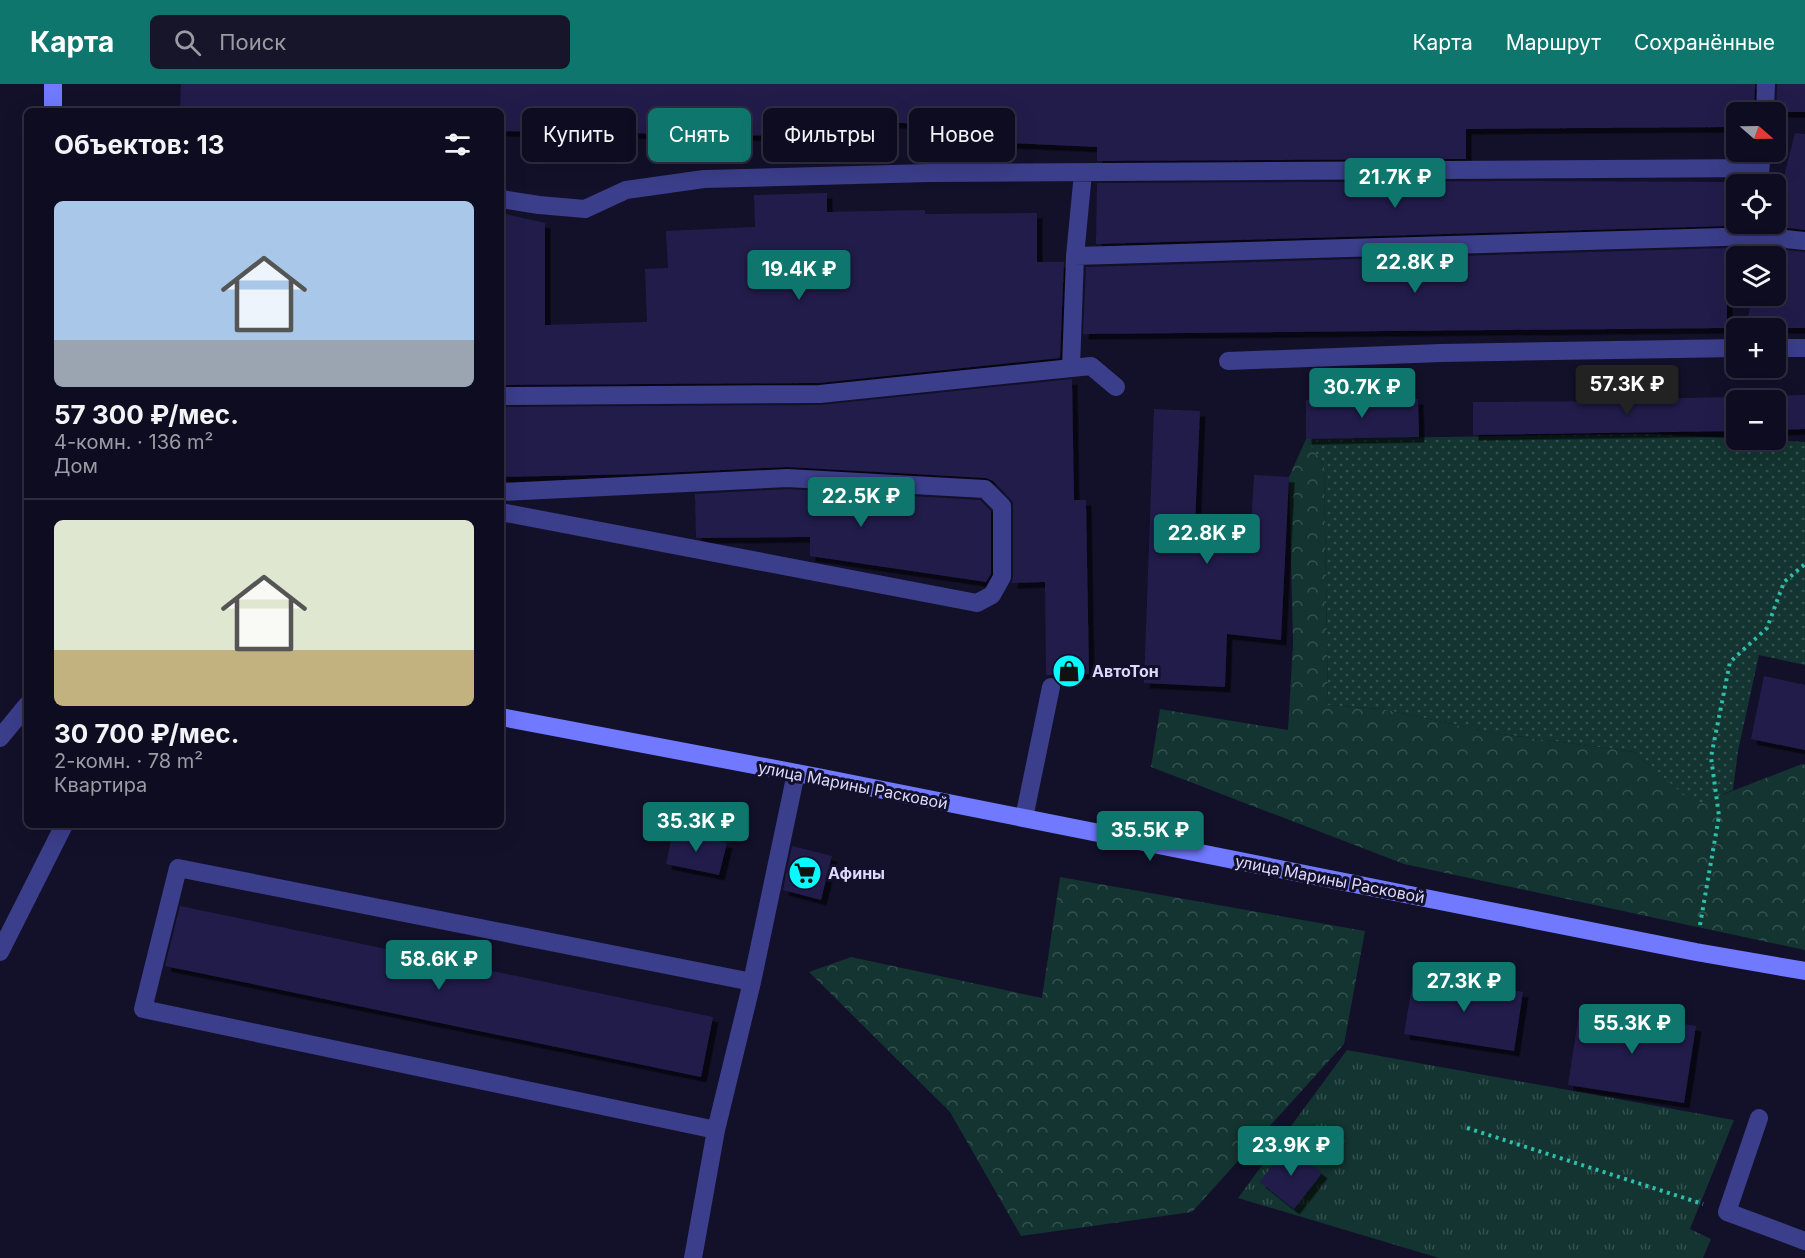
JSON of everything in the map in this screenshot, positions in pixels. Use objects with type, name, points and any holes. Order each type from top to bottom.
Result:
[{"type":"main road","points":[[53,84],[53,108]]},
{"type":"main road","name":"улица Марины Расковой","points":[[504,718],[796,773],[1696,952],[1805,971]]},
{"type":"street","points":[[1765,102],[1766,84]]},
{"type":"street","points":[[504,200],[539,206],[585,209],[626,190],[704,179],[929,173],[1760,168]]},
{"type":"street","points":[[1071,367],[1075,256],[1083,173]]},
{"type":"street","points":[[1075,256],[1726,231]]},
{"type":"street","points":[[1775,234],[1805,241]]},
{"type":"street","points":[[1228,361],[1441,352],[1726,348]]},
{"type":"street","points":[[1786,348],[1805,348]]},
{"type":"street","points":[[504,396],[820,394],[1091,366],[1116,387]]},
{"type":"street","points":[[504,492],[787,477],[985,489],[1002,506],[1002,577],[992,595],[977,603],[504,513]]},
{"type":"street","points":[[1024,818],[1051,687]]},
{"type":"street","points":[[0,738],[24,709]]},
{"type":"street","points":[[693,1258],[716,1130],[752,982],[796,773]]},
{"type":"street","points":[[0,951],[62,828]]},
{"type":"street","points":[[716,1130],[143,1009],[178,868],[752,982]]},
{"type":"street","points":[[1759,1118],[1726,1212],[1805,1241]]},
{"type":"path","points":[[1696,952],[1719,816],[1711,758],[1730,662],[1767,628],[1784,582],[1805,564]]},
{"type":"path","points":[[1467,1128],[1726,1212]]},
{"type":"green space","points":[[1649,434],[1726,438],[1726,450],[1786,450],[1786,441],[1805,442],[1805,665],[1759,655],[1738,751],[1733,790],[1696,806],[1634,752],[1494,733],[1382,709],[1328,705],[1324,465],[1306,439]]},
{"type":"green space","points":[[1306,439],[1324,465],[1328,705],[1382,709],[1494,733],[1634,752],[1696,805],[1802,764],[1805,765],[1805,950],[1404,864],[1151,767],[1160,709],[1288,730],[1293,643],[1289,477]]},
{"type":"green space","points":[[1060,877],[1365,931],[1344,1044],[1192,1212],[1021,1236],[950,1112],[809,972],[851,957],[1042,998]]},
{"type":"green space","points":[[1347,1050],[1734,1120],[1690,1229],[1711,1239],[1703,1258],[1439,1258],[1238,1198]]},
{"type":"building","points":[[181,84],[1755,84],[1754,102],[1726,102],[1726,127],[1466,129],[1466,159],[1097,161],[1097,147],[1015,143],[1015,108],[909,108],[909,123],[897,123],[897,108],[763,108],[763,135],[751,135],[751,108],[648,108],[648,133],[636,133],[636,108],[522,108],[522,131],[504,131],[504,108],[180,108]]},
{"type":"building","points":[[1777,84],[1805,84],[1805,112],[1786,112],[1786,102],[1776,102]]},
{"type":"building","points":[[1795,133],[1805,134],[1805,230],[1786,228],[1784,174]]},
{"type":"building","points":[[1726,182],[1726,226],[1096,244],[1097,183]]},
{"type":"building","points":[[827,193],[827,212],[925,210],[925,214],[1037,213],[1037,262],[1064,262],[1060,358],[819,383],[504,385],[504,214],[545,223],[545,325],[647,322],[645,269],[668,268],[666,231],[755,227],[754,195]]},
{"type":"building","points":[[1726,248],[1727,318],[1726,328],[1083,334],[1086,267]]},
{"type":"building","points":[[1786,250],[1805,252],[1805,328],[1786,328],[1786,318],[1748,318],[1750,306],[1786,306]]},
{"type":"building","points":[[1072,379],[1074,500],[1086,500],[1089,674],[1046,675],[1045,582],[1012,583],[1013,502],[993,481],[986,478],[787,467],[642,474],[504,477],[504,407],[820,405]]},
{"type":"building","points":[[1786,395],[1805,395],[1805,429],[1786,430]]},
{"type":"building","points":[[1726,397],[1726,431],[1473,435],[1473,402],[1648,401],[1648,399]]},
{"type":"building","points":[[1418,399],[1419,437],[1306,439],[1306,400]]},
{"type":"building","points":[[1154,409],[1200,411],[1195,524],[1251,527],[1254,475],[1289,477],[1281,640],[1227,634],[1225,687],[1144,683]]},
{"type":"building","points":[[787,489],[980,500],[991,511],[991,574],[986,582],[810,556],[810,537],[696,538],[695,494]]},
{"type":"building","points":[[1764,676],[1805,685],[1805,750],[1751,739]]},
{"type":"building","points":[[673,831],[727,843],[719,875],[666,864]]},
{"type":"building","name":"Афины","points":[[792,846],[832,856],[821,900],[783,890]]},
{"type":"building","points":[[180,906],[713,1017],[701,1077],[165,966]]},
{"type":"building","points":[[1414,975],[1523,992],[1514,1051],[1404,1034]]},
{"type":"building","points":[[1580,1007],[1696,1026],[1684,1103],[1568,1085]]},
{"type":"building","points":[[1287,1146],[1322,1173],[1294,1209],[1260,1182]]},
{"type":"place","name":"АвтоТон","points":[[1069,671]]},
{"type":"place","name":"Афины","points":[[805,873]]}]
